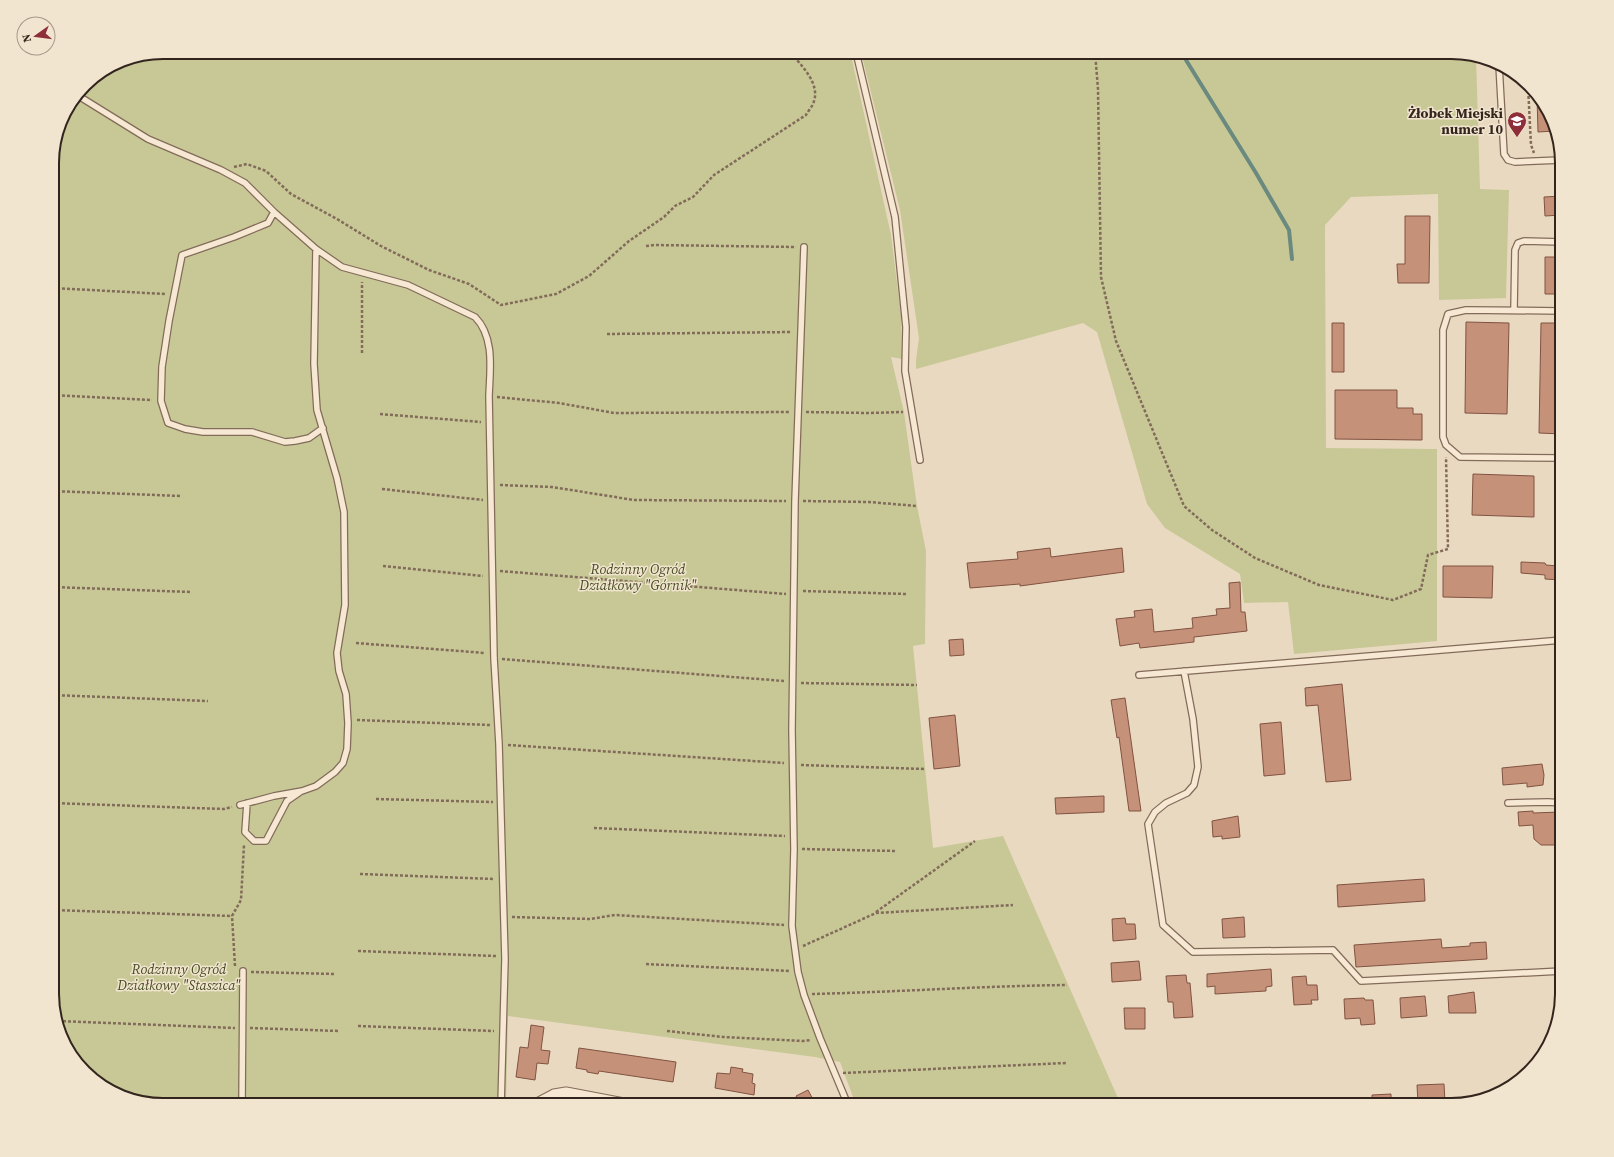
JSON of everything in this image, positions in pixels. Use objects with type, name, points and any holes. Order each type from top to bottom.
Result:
[{"type":"street","points":[[548,1098],[554,1095],[566,1093],[592,1098]]},
{"type":"lane","points":[[858,59],[895,217],[906,327],[905,371],[920,460]]},
{"type":"lane","points":[[1499,71],[1504,154],[1508,160],[1515,162],[1555,160]]},
{"type":"lane","points":[[82,98],[148,139],[221,170],[245,183],[274,212],[316,249],[342,267],[408,285],[475,317],[482,324],[490,354],[489,423],[492,501],[494,656],[500,744],[504,917],[501,1098]]},
{"type":"lane","points":[[274,212],[268,223],[234,237],[182,255],[162,367],[161,401],[168,423],[191,430],[203,432],[252,432],[285,442],[296,442],[309,438],[323,428]]},
{"type":"lane","points":[[1514,310],[1515,250],[1518,243],[1524,241],[1555,242]]},
{"type":"lane","points":[[804,247],[795,501],[793,682],[794,849],[792,926],[798,972],[804,995],[822,1044],[845,1098]]},
{"type":"lane","points":[[240,805],[247,802],[302,791],[316,786],[335,772],[343,763],[347,749],[348,723],[346,694],[339,671],[337,653],[345,605],[344,512],[337,478],[317,410],[314,364],[316,249]]},
{"type":"lane","points":[[1555,311],[1466,310],[1448,314],[1443,330],[1443,437],[1446,445],[1460,457],[1555,458]]},
{"type":"lane","points":[[1139,675],[1555,641]]},
{"type":"lane","points":[[1184,671],[1193,719],[1198,767],[1194,785],[1187,793],[1166,804],[1155,812],[1148,824],[1163,925],[1193,952],[1333,950],[1361,981],[1555,971]]},
{"type":"lane","points":[[247,802],[245,832],[254,841],[266,841],[287,801],[302,791]]},
{"type":"lane","points":[[1508,803],[1555,803]]},
{"type":"lane","points":[[242,1098],[243,971]]},
{"type":"path","points":[[221,170],[247,164],[266,171],[291,194],[337,219],[381,246],[429,270],[469,284],[501,305],[556,294],[589,276],[629,241],[664,217],[675,206],[693,197],[714,175],[806,115],[814,101],[814,90],[809,75],[796,59]]},
{"type":"path","points":[[1096,59],[1098,89],[1101,277],[1116,342],[1184,506],[1212,530],[1255,558],[1319,585],[1393,600],[1421,589],[1428,555],[1448,549],[1446,445]]},
{"type":"path","points":[[1528,93],[1531,144],[1533,152],[1536,154]]},
{"type":"path","points":[[646,246],[804,247]]},
{"type":"path","points":[[362,280],[362,353]]},
{"type":"path","points":[[59,288],[161,293],[174,295]]},
{"type":"path","points":[[607,334],[801,332]]},
{"type":"path","points":[[59,395],[161,401]]},
{"type":"path","points":[[489,396],[559,404],[614,414],[904,412]]},
{"type":"path","points":[[380,414],[489,423]]},
{"type":"path","points":[[491,485],[552,488],[634,500],[869,502],[917,506]]},
{"type":"path","points":[[382,489],[492,501]]},
{"type":"path","points":[[59,491],[181,496]]},
{"type":"path","points":[[383,566],[794,593],[907,594]]},
{"type":"path","points":[[59,587],[191,592]]},
{"type":"path","points":[[356,644],[793,682],[917,685]]},
{"type":"path","points":[[59,695],[208,701]]},
{"type":"path","points":[[357,720],[499,725]]},
{"type":"path","points":[[500,744],[793,764],[925,769]]},
{"type":"path","points":[[376,799],[501,802]]},
{"type":"path","points":[[59,803],[224,809],[240,805]]},
{"type":"path","points":[[594,828],[793,836]]},
{"type":"path","points":[[245,832],[241,900],[232,916],[235,966],[243,971],[336,974]]},
{"type":"path","points":[[795,948],[876,913],[975,841]]},
{"type":"path","points":[[794,849],[896,851]]},
{"type":"path","points":[[360,874],[503,879]]},
{"type":"path","points":[[876,913],[1013,905]]},
{"type":"path","points":[[59,910],[232,916]]},
{"type":"path","points":[[504,917],[590,919],[615,915],[792,926]]},
{"type":"path","points":[[358,951],[504,956]]},
{"type":"path","points":[[646,964],[798,972]]},
{"type":"path","points":[[804,995],[1067,984]]},
{"type":"path","points":[[63,1021],[339,1031]]},
{"type":"path","points":[[358,1026],[503,1032]]},
{"type":"path","points":[[667,1031],[723,1037],[803,1041]]},
{"type":"path","points":[[845,1073],[1066,1063]]},
{"type":"green space","points":[[156,59],[852,59],[891,235],[901,315],[902,359],[891,357],[904,412],[917,506],[926,551],[925,644],[913,646],[933,848],[1003,836],[1118,1098],[853,1098],[840,1062],[815,1057],[508,1016],[506,1098],[156,1098],[130,1092],[111,1084],[100,1077],[89,1068],[80,1057],[70,1040],[61,1014],[59,1001],[59,156],[65,130],[70,117],[80,100],[94,85],[123,67]]},
{"type":"green space","points":[[863,59],[1451,59],[1476,63],[1480,189],[1509,190],[1506,298],[1439,300],[1438,194],[1351,197],[1325,225],[1326,448],[1437,449],[1437,641],[1294,654],[1288,602],[1244,603],[1240,574],[1165,528],[1147,504],[1097,332],[1083,323],[916,369],[919,338],[900,210]]},
{"type":"building","points":[[1537,105],[1549,131],[1538,132]]},
{"type":"building","points":[[1555,196],[1555,215],[1545,216],[1544,197]]},
{"type":"building","points":[[1405,216],[1430,216],[1429,283],[1398,283],[1397,264],[1405,264]]},
{"type":"building","points":[[1545,257],[1555,257],[1555,294],[1545,294]]},
{"type":"building","points":[[1466,322],[1509,323],[1507,414],[1465,413]]},
{"type":"building","points":[[1332,323],[1344,323],[1344,372],[1332,372]]},
{"type":"building","points":[[1541,323],[1555,323],[1555,434],[1539,433]]},
{"type":"building","points":[[1335,390],[1397,390],[1397,408],[1413,408],[1413,414],[1422,414],[1422,440],[1335,439]]},
{"type":"building","points":[[1473,474],[1534,476],[1534,517],[1472,515]]},
{"type":"building","points":[[1050,548],[1051,557],[1122,548],[1124,572],[1020,586],[1020,584],[970,588],[967,563],[1018,559],[1017,552]]},
{"type":"building","points":[[1521,562],[1545,563],[1546,565],[1555,566],[1555,580],[1545,579],[1545,575],[1521,573]]},
{"type":"building","points":[[1443,566],[1493,566],[1492,598],[1443,597]]},
{"type":"building","points":[[1240,582],[1241,612],[1245,612],[1247,631],[1194,637],[1194,642],[1140,648],[1139,643],[1120,646],[1116,619],[1135,617],[1134,611],[1152,609],[1154,632],[1193,628],[1192,618],[1217,615],[1216,609],[1230,608],[1229,583]]},
{"type":"building","points":[[963,639],[964,655],[950,656],[949,640]]},
{"type":"building","points":[[1342,684],[1351,780],[1326,782],[1318,705],[1306,706],[1305,688]]},
{"type":"building","points":[[1125,698],[1141,811],[1129,811],[1119,737],[1117,738],[1111,700]]},
{"type":"building","points":[[955,715],[960,766],[934,769],[929,718]]},
{"type":"building","points":[[1281,722],[1285,774],[1264,776],[1260,724]]},
{"type":"building","points":[[1542,764],[1544,775],[1543,785],[1527,787],[1527,783],[1503,785],[1502,768]]},
{"type":"building","points":[[1104,796],[1104,812],[1056,814],[1055,798]]},
{"type":"building","points":[[1518,812],[1555,812],[1555,844],[1541,845],[1534,839],[1533,825],[1519,826]]},
{"type":"building","points":[[1238,816],[1240,837],[1222,839],[1222,836],[1213,837],[1212,821]]},
{"type":"building","points":[[1424,879],[1425,901],[1338,907],[1337,885]]},
{"type":"building","points":[[1244,917],[1245,937],[1223,938],[1222,919]]},
{"type":"building","points":[[1125,918],[1126,924],[1135,924],[1136,939],[1113,941],[1112,919]]},
{"type":"building","points":[[1441,939],[1442,948],[1470,946],[1470,943],[1486,942],[1487,959],[1356,967],[1354,945]]},
{"type":"building","points":[[1139,961],[1141,980],[1112,982],[1111,963]]},
{"type":"building","points":[[1271,969],[1272,986],[1266,987],[1266,991],[1215,994],[1215,986],[1207,987],[1207,974]]},
{"type":"building","points":[[1186,975],[1187,983],[1190,983],[1193,1017],[1174,1018],[1173,1002],[1168,1002],[1166,976]]},
{"type":"building","points":[[1306,976],[1307,985],[1317,985],[1318,1000],[1311,1000],[1312,1004],[1294,1005],[1292,977]]},
{"type":"building","points":[[1474,992],[1476,1013],[1449,1013],[1448,996]]},
{"type":"building","points":[[1425,996],[1427,1016],[1401,1018],[1400,998]]},
{"type":"building","points":[[1364,998],[1365,1000],[1373,1000],[1375,1024],[1361,1025],[1360,1018],[1345,1019],[1344,999]]},
{"type":"building","points":[[1124,1008],[1145,1008],[1145,1029],[1125,1029]]},
{"type":"building","points":[[531,1025],[544,1027],[541,1050],[550,1051],[548,1064],[537,1063],[535,1080],[516,1077],[520,1047],[528,1048]]},
{"type":"building","points":[[579,1048],[676,1062],[673,1082],[599,1071],[598,1074],[587,1072],[587,1070],[576,1068]]},
{"type":"building","points":[[731,1067],[743,1069],[742,1072],[753,1074],[752,1083],[755,1084],[754,1095],[715,1088],[717,1073],[730,1074]]},
{"type":"building","points":[[1444,1084],[1445,1098],[1418,1098],[1417,1085]]},
{"type":"building","points":[[808,1090],[812,1098],[797,1098],[796,1096]]},
{"type":"building","points":[[1391,1094],[1391,1098],[1372,1098],[1372,1095]]},
{"type":"waterway","points":[[1185,59],[1256,173],[1289,230],[1292,259]]},
{"type":"place","name":"Żłobek Miejski numer 10","points":[[1517,138]]},
{"type":"park label","name":"Rodzinny Ogród Działkowy \"Górnik\"","points":[[638,578]]},
{"type":"park label","name":"Rodzinny Ogród Działkowy \"Staszica\"","points":[[179,978]]}]
